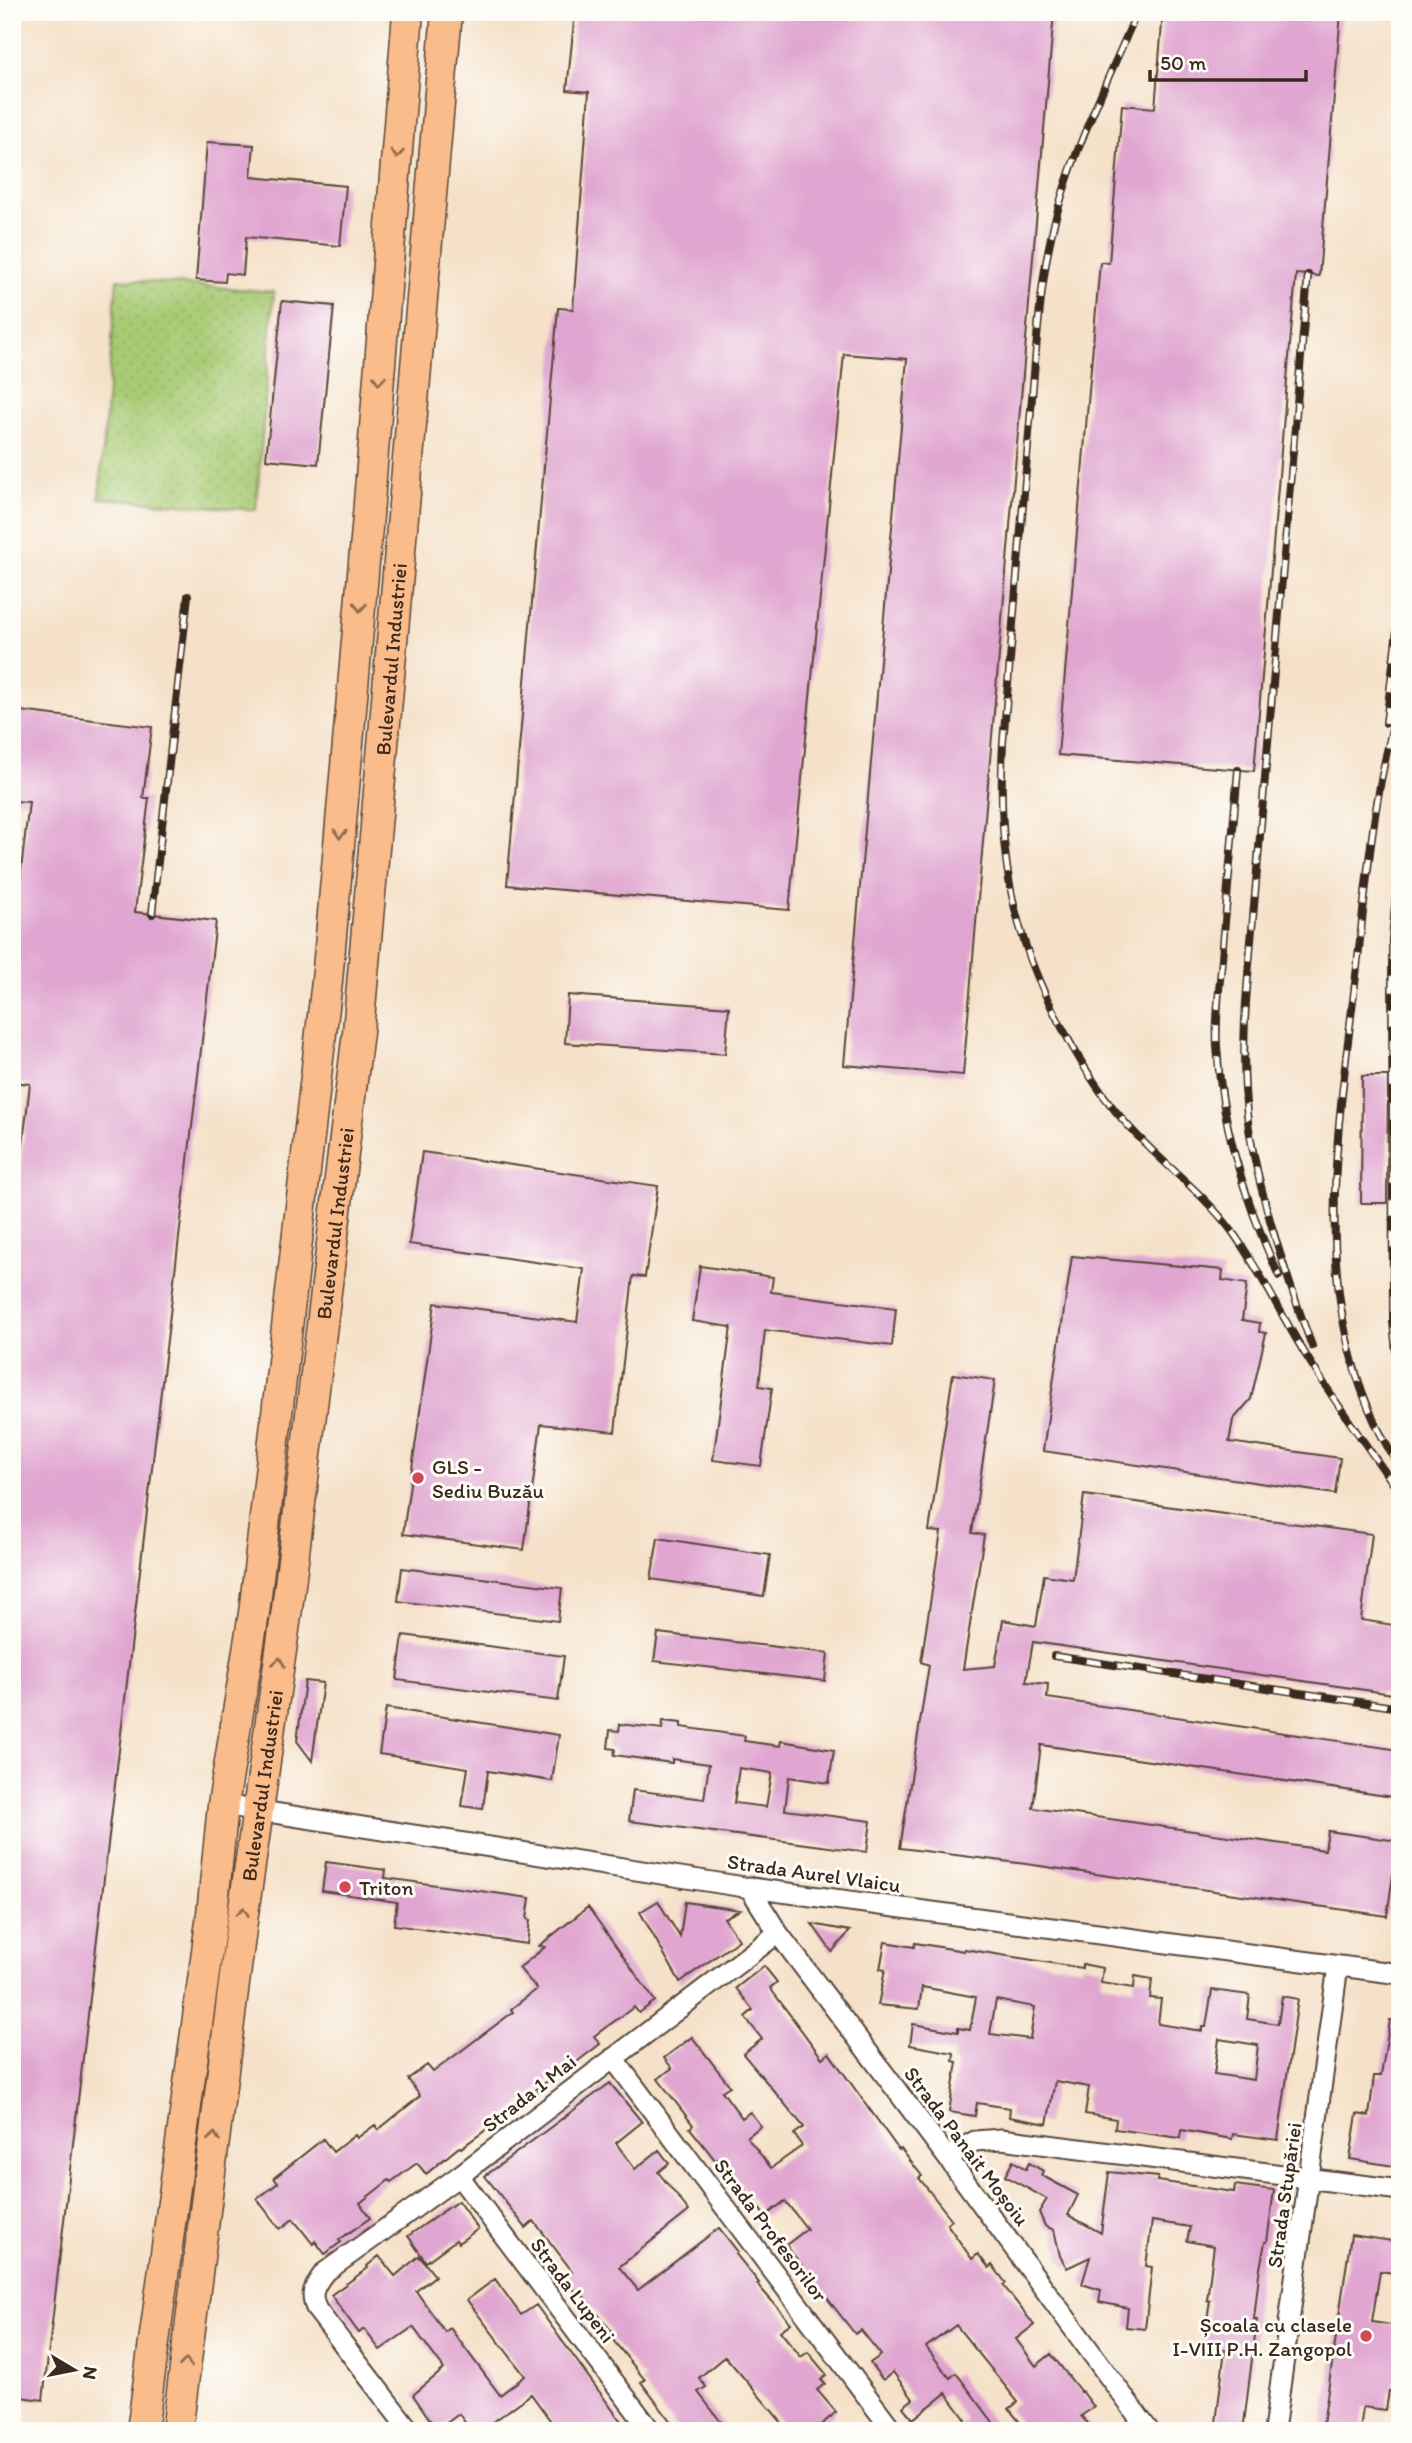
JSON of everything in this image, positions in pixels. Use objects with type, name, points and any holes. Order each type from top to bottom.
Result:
[{"type":"main road","name":"Bulevardul Industriei","points":[[142,2431],[212,1914],[223,1805],[254,1613],[327,981],[366,541],[408,12]]},
{"type":"main road","name":"Bulevardul Industriei","points":[[177,2431],[258,1810],[289,1595],[358,1032],[447,12]]},
{"type":"street","points":[[402,97],[440,104]]},
{"type":"street","name":"Strada Aurel Vlaicu","points":[[223,1805],[749,1887],[1400,1975]]},
{"type":"street","name":"Strada Panait Moșoiu","points":[[749,1887],[778,1933],[1149,2431]]},
{"type":"street","name":"Strada 1 Mai","points":[[410,2431],[317,2310],[312,2298],[315,2285],[324,2273],[458,2176],[778,1933]]},
{"type":"street","name":"Strada Stupăriei","points":[[1274,2431],[1338,1966]]},
{"type":"street","name":"Strada Profesorilor","points":[[613,2057],[893,2431]]},
{"type":"street","points":[[947,2157],[975,2141],[1001,2139],[1400,2190]]},
{"type":"street","name":"Strada Lupeni","points":[[458,2176],[651,2431]]},
{"type":"green space","points":[[117,279],[274,292],[256,510],[99,498]]},
{"type":"building","points":[[575,12],[1054,12],[963,1075],[844,1065],[907,359],[844,354],[789,910],[507,885],[558,308],[573,309],[589,92],[567,90]]},
{"type":"building","points":[[1163,12],[1341,12],[1319,276],[1296,274],[1254,771],[1058,755],[1100,262],[1109,263],[1122,105],[1155,108]]},
{"type":"building","points":[[207,142],[254,145],[251,177],[346,186],[340,246],[246,237],[243,275],[226,273],[225,282],[196,280]]},
{"type":"building","points":[[282,301],[334,306],[318,464],[266,459]]},
{"type":"building","points":[[12,710],[152,727],[143,798],[149,798],[135,912],[216,921],[43,2400],[12,2396],[12,1235],[30,1084],[12,1082],[12,947],[29,802],[12,801]]},
{"type":"building","points":[[568,995],[729,1007],[725,1054],[565,1043]]},
{"type":"building","points":[[1362,1076],[1388,1076],[1387,1203],[1361,1203]]},
{"type":"building","points":[[422,1152],[658,1186],[645,1277],[633,1276],[615,1432],[541,1424],[524,1550],[403,1534],[435,1303],[577,1322],[584,1269],[409,1244]]},
{"type":"building","points":[[1072,1256],[1223,1270],[1222,1280],[1247,1284],[1242,1320],[1260,1323],[1259,1332],[1266,1333],[1251,1399],[1233,1420],[1229,1442],[1340,1458],[1335,1494],[1043,1451]]},
{"type":"building","points":[[700,1266],[773,1277],[771,1292],[896,1308],[892,1346],[765,1330],[759,1386],[772,1388],[761,1466],[713,1460],[731,1327],[692,1321]]},
{"type":"building","points":[[953,1374],[995,1380],[972,1533],[984,1535],[963,1669],[995,1666],[1003,1620],[1036,1626],[1044,1575],[1073,1579],[1084,1495],[1372,1534],[1361,1620],[1400,1626],[1400,1695],[1033,1642],[1026,1682],[1048,1684],[1047,1698],[1400,1750],[1400,1798],[1041,1745],[1033,1808],[1325,1850],[1328,1831],[1398,1841],[1387,1916],[900,1848],[929,1665],[921,1662],[941,1532],[929,1531]]},
{"type":"building","points":[[658,1538],[770,1555],[764,1596],[651,1579]]},
{"type":"building","points":[[402,1568],[562,1588],[558,1621],[398,1601]]},
{"type":"building","points":[[658,1633],[828,1653],[825,1681],[654,1661]]},
{"type":"building","points":[[403,1635],[564,1656],[558,1701],[397,1680]]},
{"type":"building","points":[[305,1681],[323,1683],[312,1761],[297,1741]]},
{"type":"building","points":[[386,1708],[559,1735],[552,1781],[488,1771],[483,1809],[462,1806],[468,1768],[379,1754]]},
{"type":"building","points":[[663,1721],[681,1723],[681,1727],[745,1736],[744,1741],[780,1746],[781,1741],[834,1750],[829,1783],[789,1777],[785,1810],[871,1821],[867,1852],[629,1821],[633,1790],[704,1799],[709,1764],[672,1759],[672,1763],[614,1755],[615,1749],[608,1748],[610,1730],[619,1731],[620,1724],[662,1729]],"holes":[[[739,1768],[772,1773],[766,1807],[734,1803]]]},
{"type":"building","points":[[326,1862],[386,1870],[385,1878],[530,1898],[527,1944],[394,1925],[397,1902],[322,1891]]},
{"type":"building","points":[[658,1901],[680,1937],[685,1902],[740,1910],[724,1918],[739,1940],[680,1982],[640,1912]]},
{"type":"building","points":[[588,1907],[655,2001],[639,2013],[634,2007],[594,2036],[600,2044],[536,2089],[538,2092],[459,2147],[426,2174],[417,2163],[391,2182],[389,2180],[360,2203],[370,2218],[339,2240],[341,2242],[325,2254],[315,2241],[313,2244],[293,2219],[280,2229],[257,2199],[278,2183],[274,2178],[323,2139],[333,2152],[355,2135],[357,2138],[375,2125],[378,2130],[420,2096],[408,2079],[427,2065],[433,2072],[513,2012],[511,2009],[537,1989],[519,1968],[545,1947],[539,1946]]},
{"type":"building","points":[[812,1924],[850,1931],[832,1952]]},
{"type":"building","points":[[885,1942],[914,1947],[915,1943],[1082,1968],[1082,1964],[1103,1968],[1101,1983],[1134,1988],[1135,1976],[1152,1979],[1150,1998],[1161,1999],[1158,2024],[1202,2031],[1202,2027],[1206,2027],[1212,1990],[1250,1995],[1247,2019],[1278,2024],[1282,1996],[1298,1999],[1278,2140],[1233,2134],[1232,2139],[1181,2130],[1180,2138],[1115,2129],[1116,2119],[1085,2114],[1089,2087],[1055,2081],[1047,2124],[1009,2117],[1010,2108],[977,2103],[975,2116],[949,2112],[957,2062],[953,2061],[954,2053],[910,2045],[913,2024],[958,2032],[958,2028],[970,2030],[976,1997],[922,1987],[919,2009],[878,2005],[885,1970],[880,1969]],"holes":[[[996,2000],[1035,2007],[1030,2039],[990,2034]],[[1219,2039],[1258,2045],[1254,2080],[1214,2074]]]},
{"type":"building","points":[[764,1966],[777,1982],[770,1988],[822,2058],[829,2053],[899,2150],[901,2149],[922,2176],[919,2178],[952,2220],[947,2224],[972,2259],[978,2254],[989,2268],[992,2265],[1006,2283],[1003,2285],[1034,2325],[1016,2339],[1036,2366],[1051,2354],[1094,2407],[1081,2416],[1095,2431],[1027,2431],[1009,2409],[1018,2402],[956,2325],[926,2347],[950,2378],[956,2373],[993,2422],[981,2431],[952,2431],[966,2420],[946,2393],[913,2419],[903,2407],[913,2399],[893,2372],[883,2380],[870,2363],[881,2355],[861,2330],[855,2334],[786,2245],[807,2229],[785,2201],[765,2216],[735,2177],[733,2179],[718,2159],[716,2161],[690,2128],[693,2125],[658,2079],[672,2068],[664,2058],[692,2037],[730,2086],[722,2091],[742,2118],[750,2112],[761,2126],[747,2137],[771,2168],[802,2146],[794,2134],[804,2127],[743,2054],[762,2039],[745,2017],[753,2010],[736,1988]]},
{"type":"building","points":[[1390,2020],[1400,2020],[1400,2167],[1350,2159],[1357,2114],[1369,2116],[1374,2076],[1381,2076]]},
{"type":"building","points":[[610,2083],[642,2122],[616,2143],[635,2169],[659,2150],[669,2163],[658,2172],[689,2211],[619,2267],[638,2290],[719,2228],[738,2252],[736,2254],[759,2283],[757,2284],[791,2323],[780,2331],[801,2357],[808,2352],[827,2375],[821,2380],[825,2384],[817,2390],[836,2412],[814,2431],[789,2431],[725,2356],[699,2378],[706,2387],[698,2392],[728,2431],[678,2431],[641,2382],[645,2380],[609,2335],[612,2332],[581,2293],[578,2295],[564,2277],[572,2271],[534,2221],[526,2228],[485,2176]]},
{"type":"building","points":[[1013,2161],[1026,2169],[1029,2163],[1043,2171],[1041,2175],[1078,2195],[1068,2215],[1101,2233],[1109,2172],[1158,2177],[1157,2181],[1234,2192],[1235,2185],[1274,2190],[1267,2242],[1259,2274],[1254,2319],[1257,2319],[1243,2431],[1215,2431],[1225,2349],[1203,2346],[1214,2246],[1187,2241],[1190,2227],[1152,2221],[1146,2266],[1152,2267],[1145,2329],[1126,2327],[1128,2308],[1099,2302],[1101,2290],[1082,2284],[1090,2257],[1067,2268],[1060,2256],[1054,2230],[1045,2226],[1039,2212],[1047,2199],[1005,2176]]},
{"type":"building","points":[[458,2201],[478,2229],[458,2243],[456,2240],[426,2262],[408,2236]]},
{"type":"building","name":"Școala cu clasele I-VIII P.H. Zangopol","points":[[1351,2235],[1400,2242],[1400,2274],[1380,2271],[1372,2322],[1398,2326],[1395,2346],[1400,2346],[1394,2392],[1389,2391],[1386,2410],[1363,2407],[1360,2431],[1322,2431]]},
{"type":"building","points":[[379,2256],[395,2276],[419,2256],[435,2276],[416,2291],[445,2332],[450,2328],[500,2395],[525,2376],[467,2300],[495,2279],[521,2315],[536,2305],[628,2431],[558,2431],[531,2394],[481,2431],[471,2431],[459,2414],[437,2430],[413,2395],[444,2369],[413,2327],[380,2350],[364,2329],[359,2333],[331,2295],[368,2268]]},
{"type":"railway","points":[[1137,12],[1075,156],[1054,222],[1045,272],[1037,338],[1003,743],[1003,821],[1011,893],[1032,963],[1071,1045],[1092,1079],[1115,1111],[1137,1135],[1206,1201],[1231,1230],[1318,1374],[1400,1493]]},
{"type":"railway","points":[[1308,275],[1248,976],[1244,1063],[1247,1114],[1257,1172],[1282,1261],[1312,1346]]},
{"type":"railway","points":[[152,914],[188,596]]},
{"type":"railway","points":[[1386,723],[1400,605]]},
{"type":"railway","points":[[1400,701],[1384,766],[1368,866],[1336,1159],[1335,1224],[1338,1288],[1349,1350],[1369,1410],[1400,1467]]},
{"type":"railway","points":[[1238,770],[1217,1008],[1219,1076],[1237,1164],[1256,1221],[1279,1276]]},
{"type":"railway","points":[[1400,848],[1392,940],[1393,1321],[1400,1392]]},
{"type":"railway","points":[[1054,1656],[1400,1708]]},
{"type":"place","name":"GLS - Sediu Buzău","points":[[418,1478]]},
{"type":"place","name":"Triton","points":[[345,1887]]},
{"type":"place","name":"Școala cu clasele I-VIII P.H. Zangopol","points":[[1366,2336]]}]
